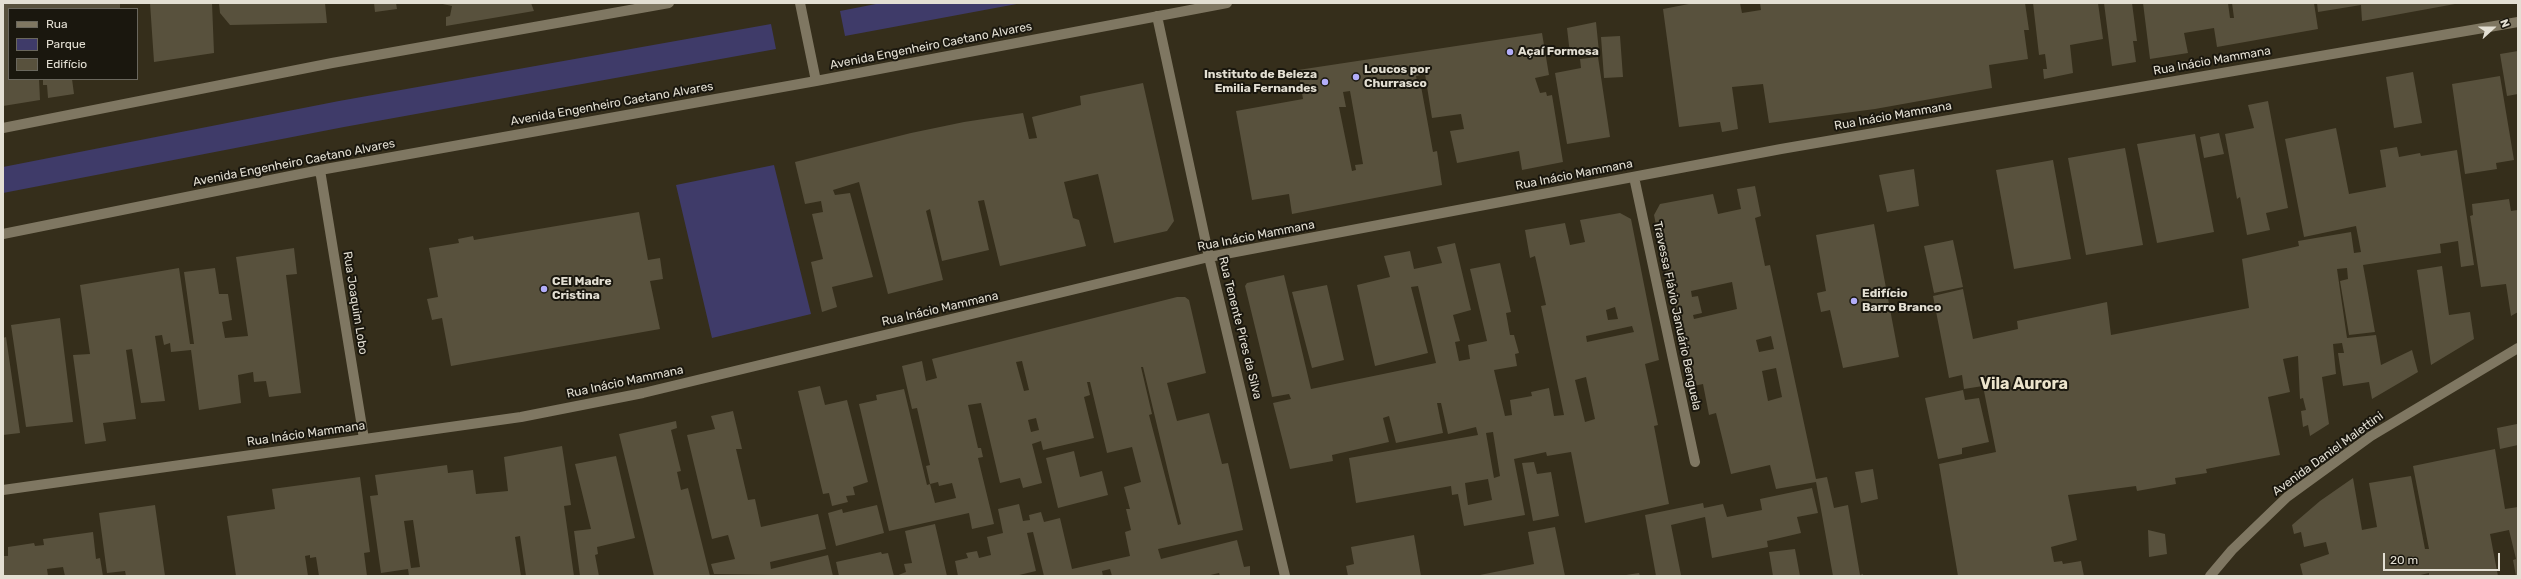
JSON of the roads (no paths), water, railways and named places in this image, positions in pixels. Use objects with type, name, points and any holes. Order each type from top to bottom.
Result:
[{"type":"street","points":[[3,128],[332,63],[669,3]]},
{"type":"street","points":[[800,3],[816,81]]},
{"type":"street","name":"Avenida Engenheiro Caetano Alvares","points":[[3,234],[320,170],[816,81],[1227,3]]},
{"type":"street","name":"Rua Tenente Píres da Silva","points":[[1157,16],[1209,257],[1285,576]]},
{"type":"street","name":"Rua Inácio Mammana","points":[[3,490],[521,417],[643,393],[1209,257],[1788,147],[2518,22]]},
{"type":"street","name":"Rua Joaquim Lobo","points":[[320,170],[364,439]]},
{"type":"street","name":"Travessa Flávio Januário Benguela","points":[[1634,177],[1695,462]]},
{"type":"street","name":"Avenida Daniel Malettini","points":[[2210,576],[2232,550],[2287,497],[2371,436],[2518,348]]},
{"type":"place","name":"Açaí Formosa","points":[[1510,52]]},
{"type":"place","name":"Loucos por Churrasco","points":[[1356,77]]},
{"type":"place","name":"Instituto de Beleza Emilia Fernandes","points":[[1325,82]]},
{"type":"place","name":"CEI Madre Cristina","points":[[544,289]]},
{"type":"place","name":"Edifício Barro Branco","points":[[1854,301]]},
{"type":"district","name":"Vila Aurora","points":[[2024,384]]}]
